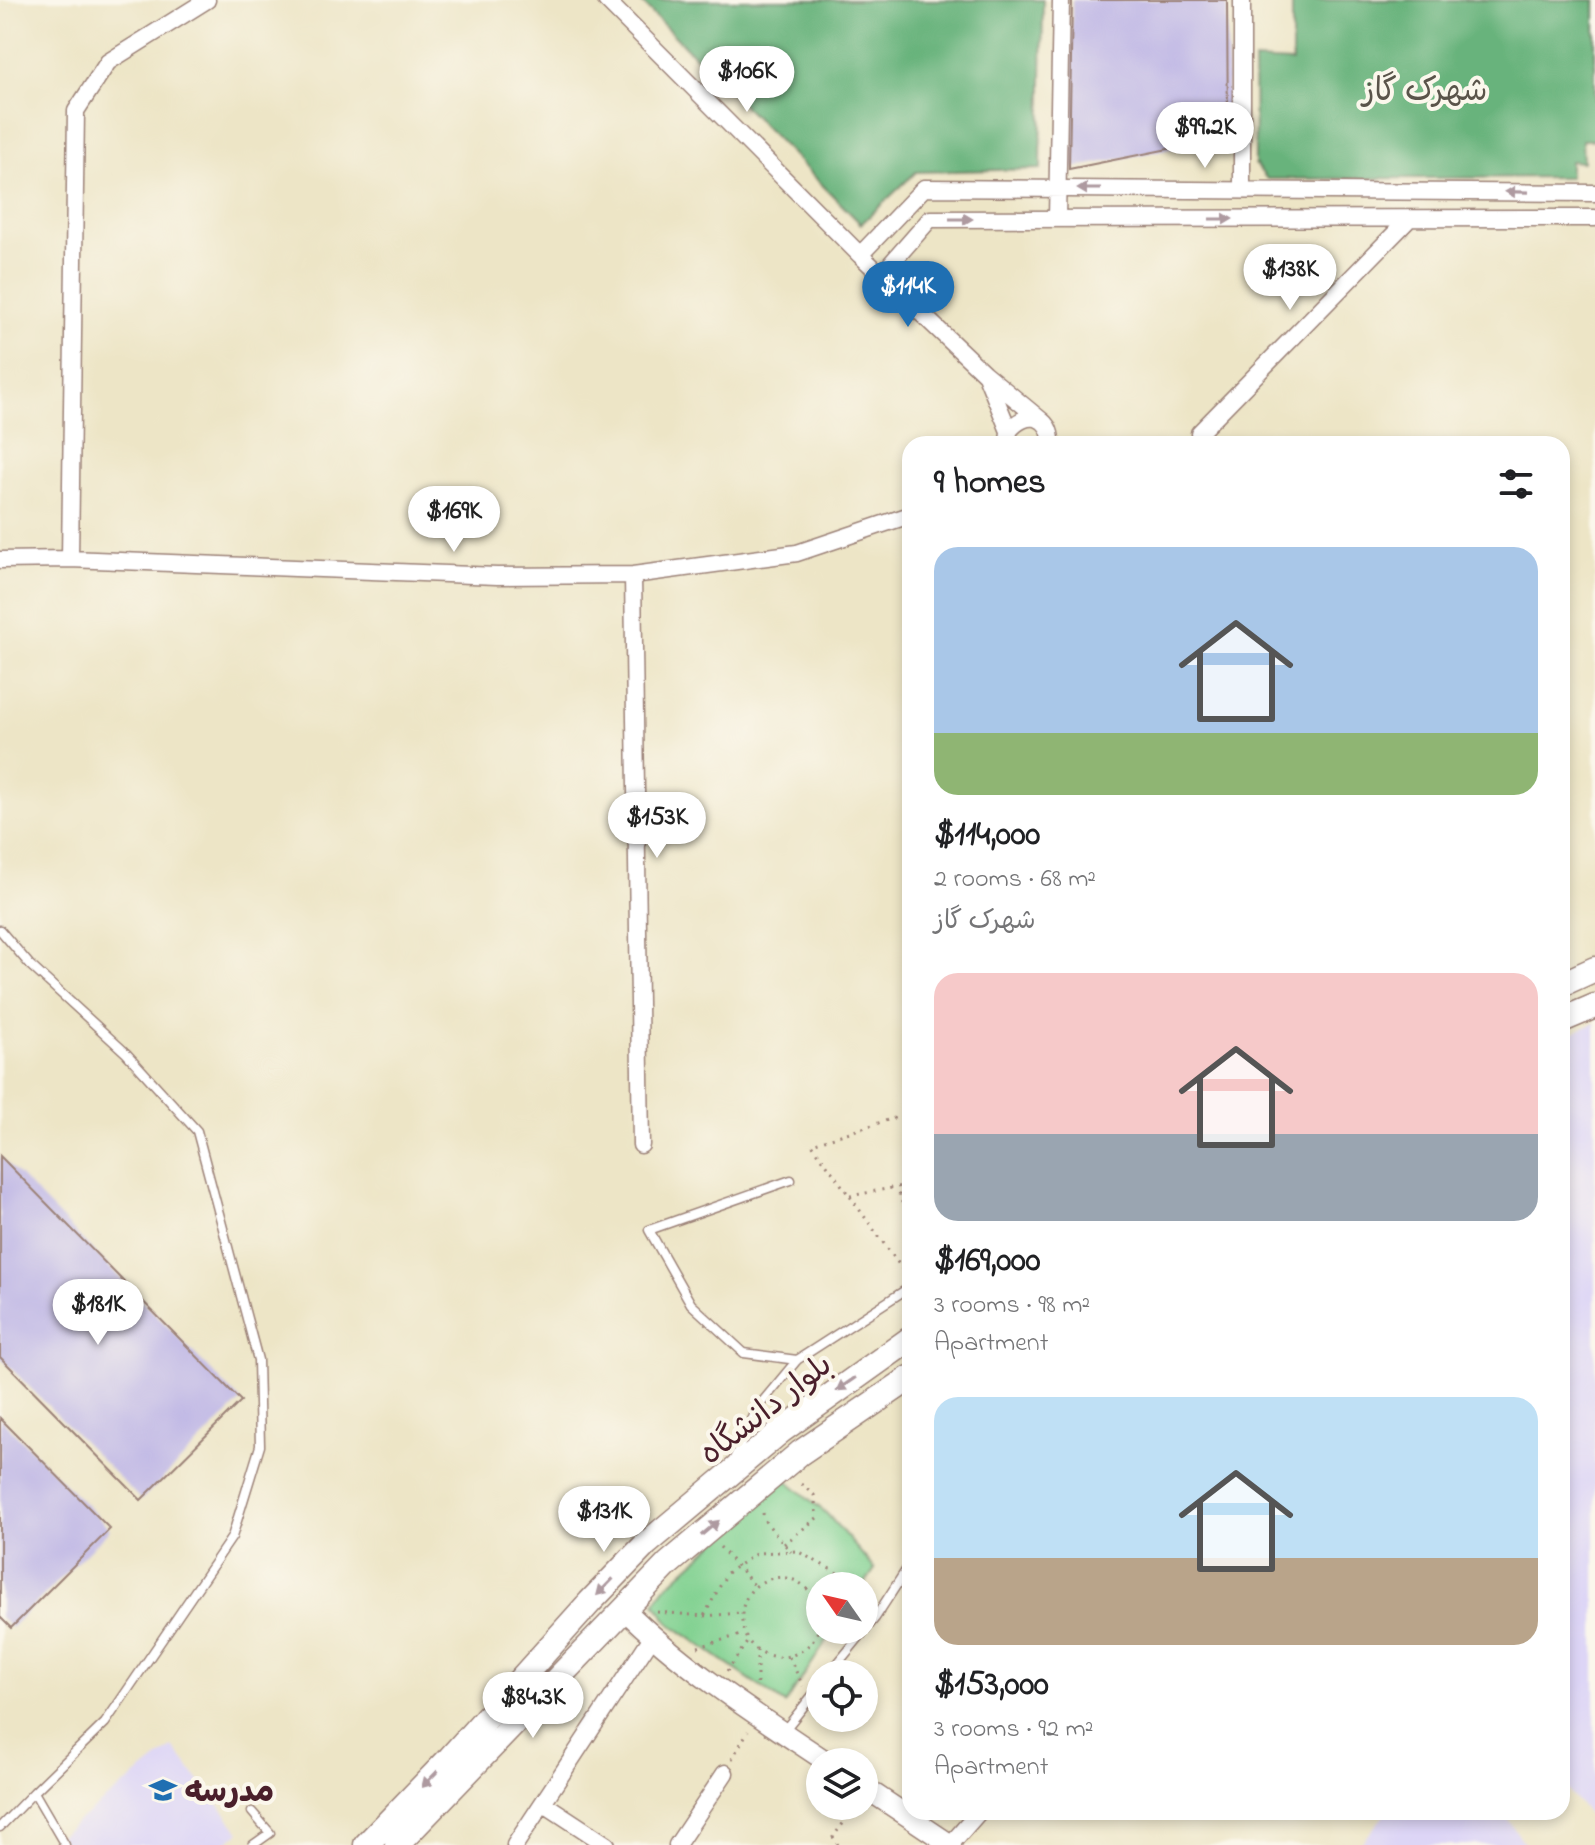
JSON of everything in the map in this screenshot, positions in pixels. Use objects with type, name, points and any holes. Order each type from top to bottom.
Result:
[{"type":"main road","points":[[1570,980],[1595,969]]},
{"type":"main road","points":[[1570,1017],[1595,1006]]},
{"type":"main road","name":"بلوار دانشگاه","points":[[366,1845],[646,1544],[781,1431],[902,1345]]},
{"type":"main road","name":"بلوار دانشگاه","points":[[397,1845],[668,1564],[794,1458],[902,1384]]},
{"type":"street","points":[[70,559],[76,111],[108,62],[207,0]]},
{"type":"street","points":[[606,0],[860,255],[1048,431]]},
{"type":"street","points":[[1057,219],[1061,0]]},
{"type":"street","points":[[1242,0],[1242,190]]},
{"type":"street","points":[[860,255],[924,188],[1595,193]]},
{"type":"street","points":[[881,275],[930,219],[1595,218]]},
{"type":"street","points":[[1199,433],[1409,219]]},
{"type":"street","points":[[984,373],[1006,436]]},
{"type":"street","points":[[1010,436],[1017,421],[1029,417],[1048,431]]},
{"type":"street","points":[[0,560],[70,559],[481,575],[633,575],[797,553],[902,518]]},
{"type":"street","points":[[633,575],[641,1145]]},
{"type":"street","points":[[624,1609],[674,1654],[806,1748]]},
{"type":"street","points":[[515,1845],[652,1637]]},
{"type":"street","points":[[677,1845],[725,1773]]},
{"type":"street","points":[[878,1796],[902,1813]]},
{"type":"street","points":[[543,1803],[607,1845]]},
{"type":"street","points":[[913,1820],[950,1845],[972,1820]]},
{"type":"lane","points":[[0,930],[30,965],[126,1053],[197,1131],[258,1360],[260,1446],[232,1537],[105,1723],[0,1827]]},
{"type":"lane","points":[[791,1180],[649,1230],[691,1304],[744,1353],[797,1360]]},
{"type":"lane","points":[[725,1478],[758,1407],[797,1360],[902,1292]]},
{"type":"lane","points":[[840,1660],[875,1618],[902,1576]]},
{"type":"lane","points":[[783,1732],[806,1703]]},
{"type":"lane","points":[[34,1792],[65,1845]]},
{"type":"lane","points":[[252,1812],[270,1833],[253,1845]]},
{"type":"path","points":[[902,1116],[812,1144],[902,1269]]},
{"type":"path","points":[[850,1196],[902,1186],[899,1196],[902,1202]]},
{"type":"path","points":[[784,1544],[817,1518],[814,1495],[803,1486],[794,1458]]},
{"type":"path","points":[[759,1487],[764,1520],[791,1552]]},
{"type":"path","points":[[707,1531],[755,1586]]},
{"type":"path","points":[[704,1616],[727,1573],[757,1553],[797,1551],[836,1572]]},
{"type":"path","points":[[806,1586],[787,1577],[770,1578],[755,1586],[745,1598],[740,1613],[748,1641],[757,1650],[772,1657],[789,1657],[810,1644]]},
{"type":"path","points":[[624,1609],[704,1616],[740,1613]]},
{"type":"path","points":[[674,1654],[744,1634]]},
{"type":"path","points":[[717,1686],[748,1641]]},
{"type":"path","points":[[789,1657],[806,1693]]},
{"type":"path","points":[[838,1845],[833,1837],[846,1820]]},
{"type":"shaded area","points":[[1595,1023],[1595,1821],[1570,1793],[1570,1034]]},
{"type":"shaded area","name":"مدرسه","points":[[173,1747],[240,1832],[223,1845],[67,1845],[59,1836]]},
{"type":"shaded area","points":[[1380,1820],[1508,1820],[1526,1845],[1359,1845]]},
{"type":"green space","points":[[639,0],[1043,0],[1041,169],[916,172],[861,224]]},
{"type":"green space","name":"شهرک گاز","points":[[1271,0],[1595,0],[1595,140],[1582,140],[1583,162],[1570,161],[1570,177],[1267,179],[1255,164],[1254,60],[1292,62],[1292,1]]},
{"type":"green space","points":[[785,1479],[827,1514],[875,1569],[873,1572],[806,1572],[806,1644],[825,1644],[814,1660],[806,1660],[806,1672],[785,1704],[669,1623],[655,1603],[664,1589]]},
{"type":"building","points":[[1072,0],[1227,0],[1228,137],[1069,169]]},
{"type":"building","points":[[0,1156],[241,1401],[141,1500],[0,1357]]},
{"type":"building","points":[[0,1418],[110,1529],[11,1628],[0,1617]]},
{"type":"place","name":"مدرسه","points":[[163,1790]]}]
